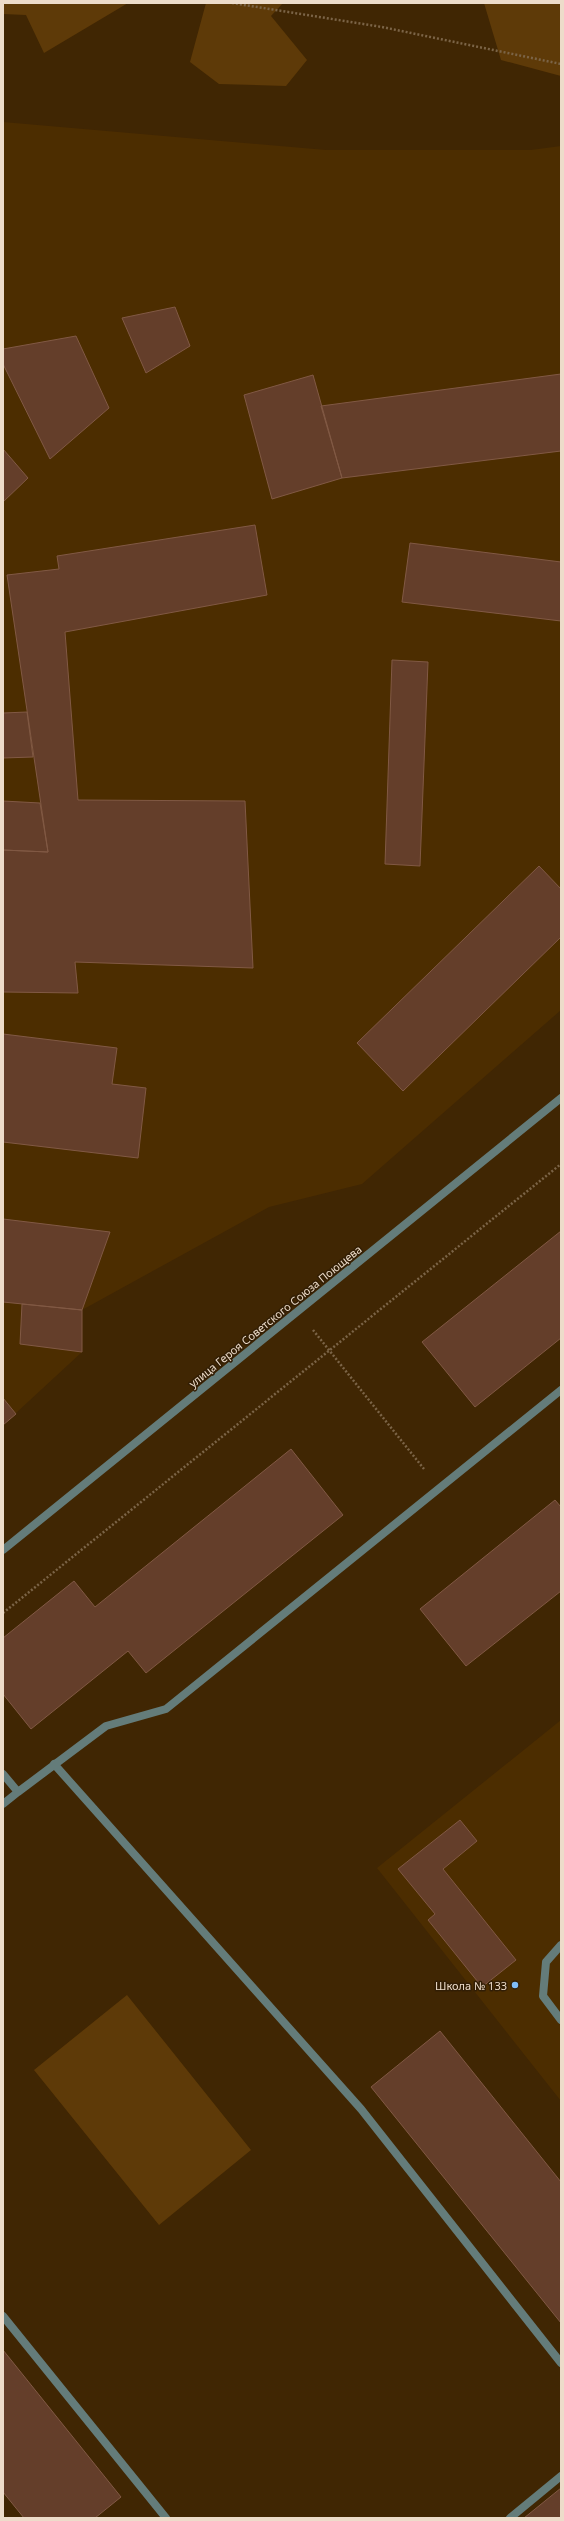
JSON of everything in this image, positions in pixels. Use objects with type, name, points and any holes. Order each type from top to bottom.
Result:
[{"type":"street","name":"улица Героя Советского Союза Поющева","points":[[3,1550],[561,1098]]},
{"type":"street","points":[[3,1804],[106,1726],[166,1709],[561,1390]]},
{"type":"street","points":[[54,1764],[361,2109],[561,2363]]},
{"type":"street","points":[[3,1774],[18,1792]]},
{"type":"street","points":[[561,1945],[546,1962],[542,1996],[561,2020]]},
{"type":"street","points":[[3,2316],[166,2518]]},
{"type":"street","points":[[510,2518],[561,2476]]},
{"type":"path","points":[[232,3],[382,27],[561,64]]},
{"type":"path","points":[[3,1613],[561,1164]]},
{"type":"path","points":[[298,1311],[440,1488]]},
{"type":"shaded area","points":[[3,3],[128,3],[44,53],[26,15],[3,14]]},
{"type":"shaded area","points":[[206,3],[283,3],[271,16],[307,60],[286,86],[219,84],[190,62]]},
{"type":"shaded area","points":[[484,3],[561,3],[561,76],[501,60]]},
{"type":"shaded area","points":[[3,122],[326,150],[531,150],[561,146],[561,1010],[362,1184],[269,1207],[82,1310],[82,1352],[3,1425]]},
{"type":"shaded area","name":"Школа № 133","points":[[561,1720],[561,2101],[377,1868]]},
{"type":"shaded area","points":[[127,1995],[251,2150],[159,2225],[34,2070]]},
{"type":"building","points":[[175,307],[190,346],[146,373],[122,318]]},
{"type":"building","points":[[76,336],[109,408],[50,459],[3,364],[3,349]]},
{"type":"building","points":[[561,374],[561,451],[342,478],[321,406]]},
{"type":"building","points":[[313,375],[342,478],[272,499],[244,395]]},
{"type":"building","points":[[3,449],[28,478],[3,502]]},
{"type":"building","points":[[255,525],[267,595],[65,632],[78,800],[245,801],[253,968],[75,962],[78,993],[3,992],[3,850],[48,852],[7,575],[59,569],[57,556]]},
{"type":"building","points":[[410,543],[561,562],[561,621],[402,602]]},
{"type":"building","points":[[392,660],[428,662],[420,866],[385,864]]},
{"type":"building","points":[[27,712],[33,757],[3,758],[3,713]]},
{"type":"building","points":[[3,801],[40,803],[48,852],[3,850]]},
{"type":"building","points":[[539,866],[561,889],[561,937],[403,1091],[357,1043]]},
{"type":"building","points":[[3,1034],[117,1048],[112,1084],[146,1088],[138,1158],[3,1142]]},
{"type":"building","points":[[3,1219],[110,1232],[82,1310],[3,1302]]},
{"type":"building","points":[[561,1231],[561,1338],[475,1407],[422,1342]]},
{"type":"building","points":[[22,1304],[82,1310],[82,1352],[20,1344]]},
{"type":"building","points":[[3,1398],[16,1414],[3,1425]]},
{"type":"building","points":[[291,1449],[343,1515],[146,1673],[128,1651],[31,1729],[3,1694],[3,1638],[74,1581],[95,1607]]},
{"type":"building","points":[[555,1500],[561,1507],[561,1591],[466,1666],[420,1609]]},
{"type":"building","points":[[460,1820],[477,1841],[443,1869],[516,1960],[482,1987],[428,1920],[435,1914],[398,1869]]},
{"type":"building","points":[[440,2031],[561,2182],[561,2323],[371,2087]]},
{"type":"building","points":[[3,2350],[121,2497],[95,2518],[24,2518],[3,2492]]},
{"type":"building","points":[[561,2488],[561,2518],[524,2518]]},
{"type":"place","name":"Школа № 133","points":[[515,1985]]}]
